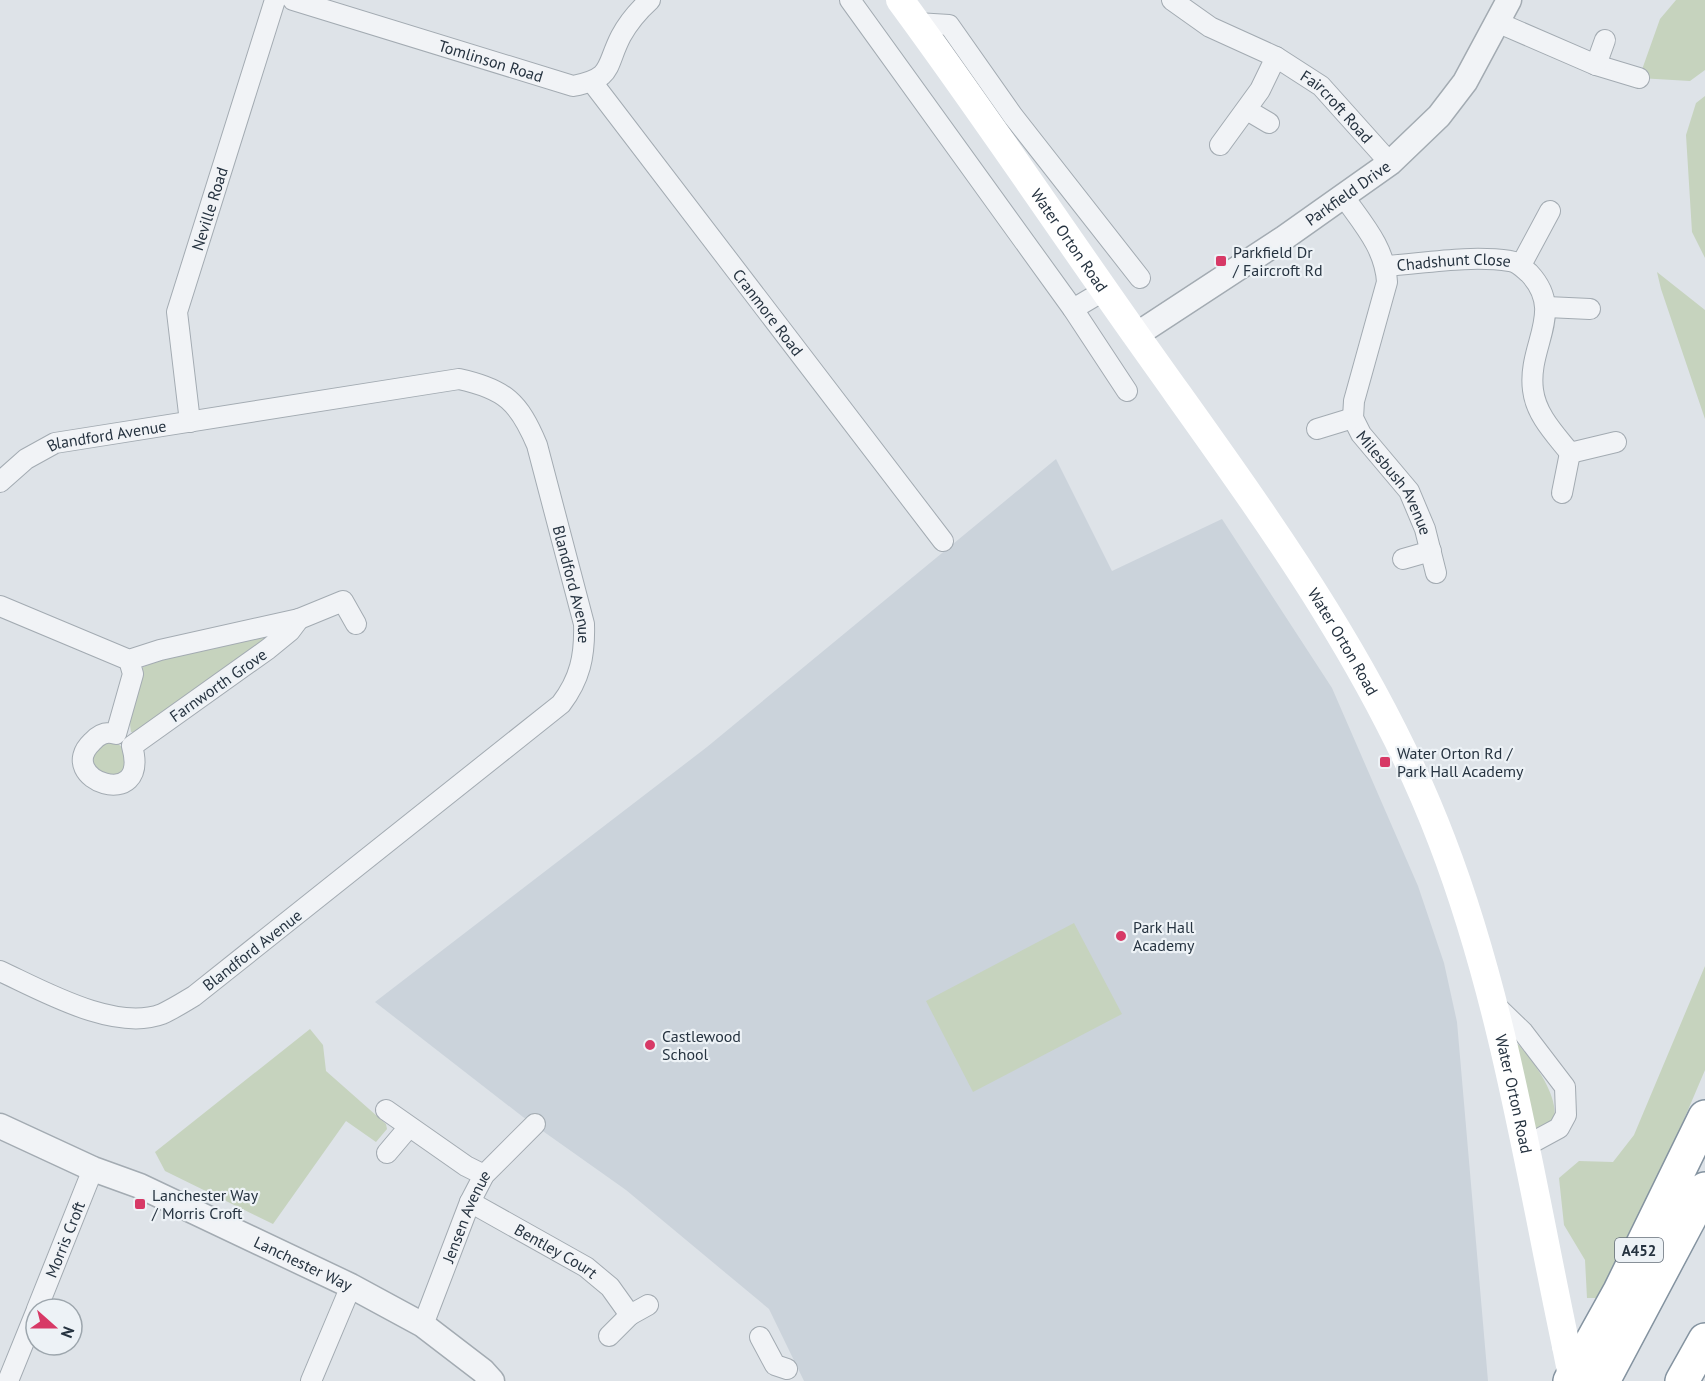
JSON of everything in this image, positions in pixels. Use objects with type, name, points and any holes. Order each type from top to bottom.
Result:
[{"type":"highway","name":"A452","points":[[1571,1381],[1620,1291],[1705,1117]]},
{"type":"highway","name":"A452","points":[[1603,1381],[1705,1189]]},
{"type":"highway","points":[[1682,1381],[1705,1340]]},
{"type":"main road","name":"Water Orton Road","points":[[900,0],[1004,125],[1105,290],[1227,462],[1331,619],[1396,735],[1442,840],[1476,938],[1493,1003],[1524,1147],[1566,1346],[1571,1381]]},
{"type":"street","name":"Neville Road","points":[[190,422],[177,312],[275,0]]},
{"type":"street","name":"Tomlinson Road","points":[[293,0],[573,86],[592,82]]},
{"type":"street","points":[[592,82],[610,67],[621,36],[651,0]]},
{"type":"street","points":[[850,0],[1073,309],[1127,391]]},
{"type":"street","name":"Faircroft Road","points":[[1172,0],[1210,27],[1276,57],[1321,86],[1390,164]]},
{"type":"street","name":"Parkfield Drive","points":[[1136,335],[1390,164],[1439,116],[1465,82],[1499,23],[1509,0]]},
{"type":"street","points":[[1499,23],[1596,65],[1639,78]]},
{"type":"street","points":[[1596,65],[1605,40]]},
{"type":"street","points":[[1220,145],[1247,110],[1276,57]]},
{"type":"street","name":"Cranmore Road","points":[[592,82],[943,541]]},
{"type":"street","points":[[1247,110],[1269,123]]},
{"type":"street","points":[[1004,125],[1140,278]]},
{"type":"street","name":"Milesbush Avenue","points":[[1344,197],[1380,249],[1386,266],[1387,282],[1354,401],[1353,418],[1361,434],[1409,490],[1425,529],[1436,573]]},
{"type":"street","name":"Chadshunt Close","points":[[1521,265],[1550,211]]},
{"type":"street","name":"Chadshunt Close","points":[[1386,266],[1457,261],[1512,261],[1521,265],[1545,296],[1547,307]]},
{"type":"street","points":[[1073,309],[1105,290]]},
{"type":"street","points":[[1562,493],[1570,453],[1540,413],[1533,391],[1534,360],[1547,307],[1590,309]]},
{"type":"street","name":"Blandford Avenue","points":[[0,483],[26,459],[55,443],[459,379],[488,385],[513,401],[527,420],[537,445],[584,624],[585,647],[581,669],[574,688],[561,704],[194,996],[161,1014],[131,1019],[110,1016],[0,971]]},
{"type":"street","name":"Milesbush Avenue","points":[[1317,429],[1353,418]]},
{"type":"street","points":[[1570,453],[1616,442]]},
{"type":"street","name":"Milesbush Avenue","points":[[1403,559],[1431,551]]},
{"type":"street","name":"Farnworth Grove","points":[[129,660],[160,650],[299,619],[343,601],[356,624]]},
{"type":"street","points":[[0,606],[129,660],[133,674],[116,734]]},
{"type":"street","name":"Farnworth Grove","points":[[132,746],[268,649],[290,632],[299,619]]},
{"type":"street","points":[[109,732],[116,734],[132,746],[136,758],[133,772],[123,783],[102,785],[87,773],[83,759],[87,746],[97,736],[109,732]]},
{"type":"street","points":[[1493,1003],[1523,1032],[1565,1087],[1566,1115],[1558,1128],[1524,1147]]},
{"type":"street","points":[[386,1110],[466,1166],[484,1175]]},
{"type":"street","name":"Jensen Avenue","points":[[423,1325],[470,1202],[484,1175],[535,1124]]},
{"type":"street","name":"Lanchester Way","points":[[0,1126],[93,1169],[150,1190],[351,1286],[423,1325],[483,1371],[492,1381]]},
{"type":"street","points":[[387,1153],[409,1127]]},
{"type":"street","name":"Morris Croft","points":[[43,1297],[93,1169]]},
{"type":"street","name":"Bentley Court","points":[[470,1202],[586,1267],[609,1287],[630,1315]]},
{"type":"street","points":[[311,1381],[351,1286]]},
{"type":"street","points":[[609,1336],[630,1315],[648,1305]]},
{"type":"street","points":[[760,1337],[768,1347],[776,1372]]},
{"type":"street","name":"Morris Croft","points":[[8,1381],[24,1342]]},
{"type":"shaded area","name":"Park Hall Academy","points":[[1056,459],[1112,571],[1222,519],[1332,688],[1418,886],[1444,963],[1457,1022],[1488,1381],[804,1381],[769,1309],[626,1190],[523,1117],[375,1002],[707,747]]},
{"type":"green space","points":[[1676,0],[1705,0],[1705,70],[1690,81],[1639,78],[1660,19]]},
{"type":"green space","points":[[1705,96],[1705,258],[1692,232],[1686,135],[1696,103]]},
{"type":"green space","points":[[1657,272],[1705,310],[1705,419],[1661,289]]},
{"type":"green space","points":[[282,631],[139,733],[131,732],[131,707],[143,667],[192,648]]},
{"type":"green space","points":[[105,742],[121,746],[125,753],[127,769],[114,779],[92,769],[92,752]]},
{"type":"green space","points":[[1074,923],[1122,1014],[973,1092],[926,1001]]},
{"type":"green space","points":[[1705,966],[1705,1070],[1671,1150],[1597,1298],[1587,1298],[1585,1260],[1564,1225],[1559,1178],[1579,1161],[1613,1162],[1634,1135]]},
{"type":"green space","points":[[310,1029],[323,1045],[326,1071],[386,1124],[387,1129],[376,1142],[346,1121],[273,1224],[165,1171],[155,1152]]},
{"type":"green space","points":[[1518,1044],[1545,1081],[1554,1103],[1553,1124],[1539,1131],[1533,1129],[1515,1045]]},
{"type":"place","name":"Parkfield Dr / Faircroft Rd","points":[[1221,261]]},
{"type":"place","name":"Water Orton Rd / Park Hall Academy","points":[[1385,762]]},
{"type":"place","name":"Park Hall Academy","points":[[1121,936]]},
{"type":"place","name":"Castlewood School","points":[[650,1045]]},
{"type":"place","name":"Lanchester Way / Morris Croft","points":[[140,1204]]}]
